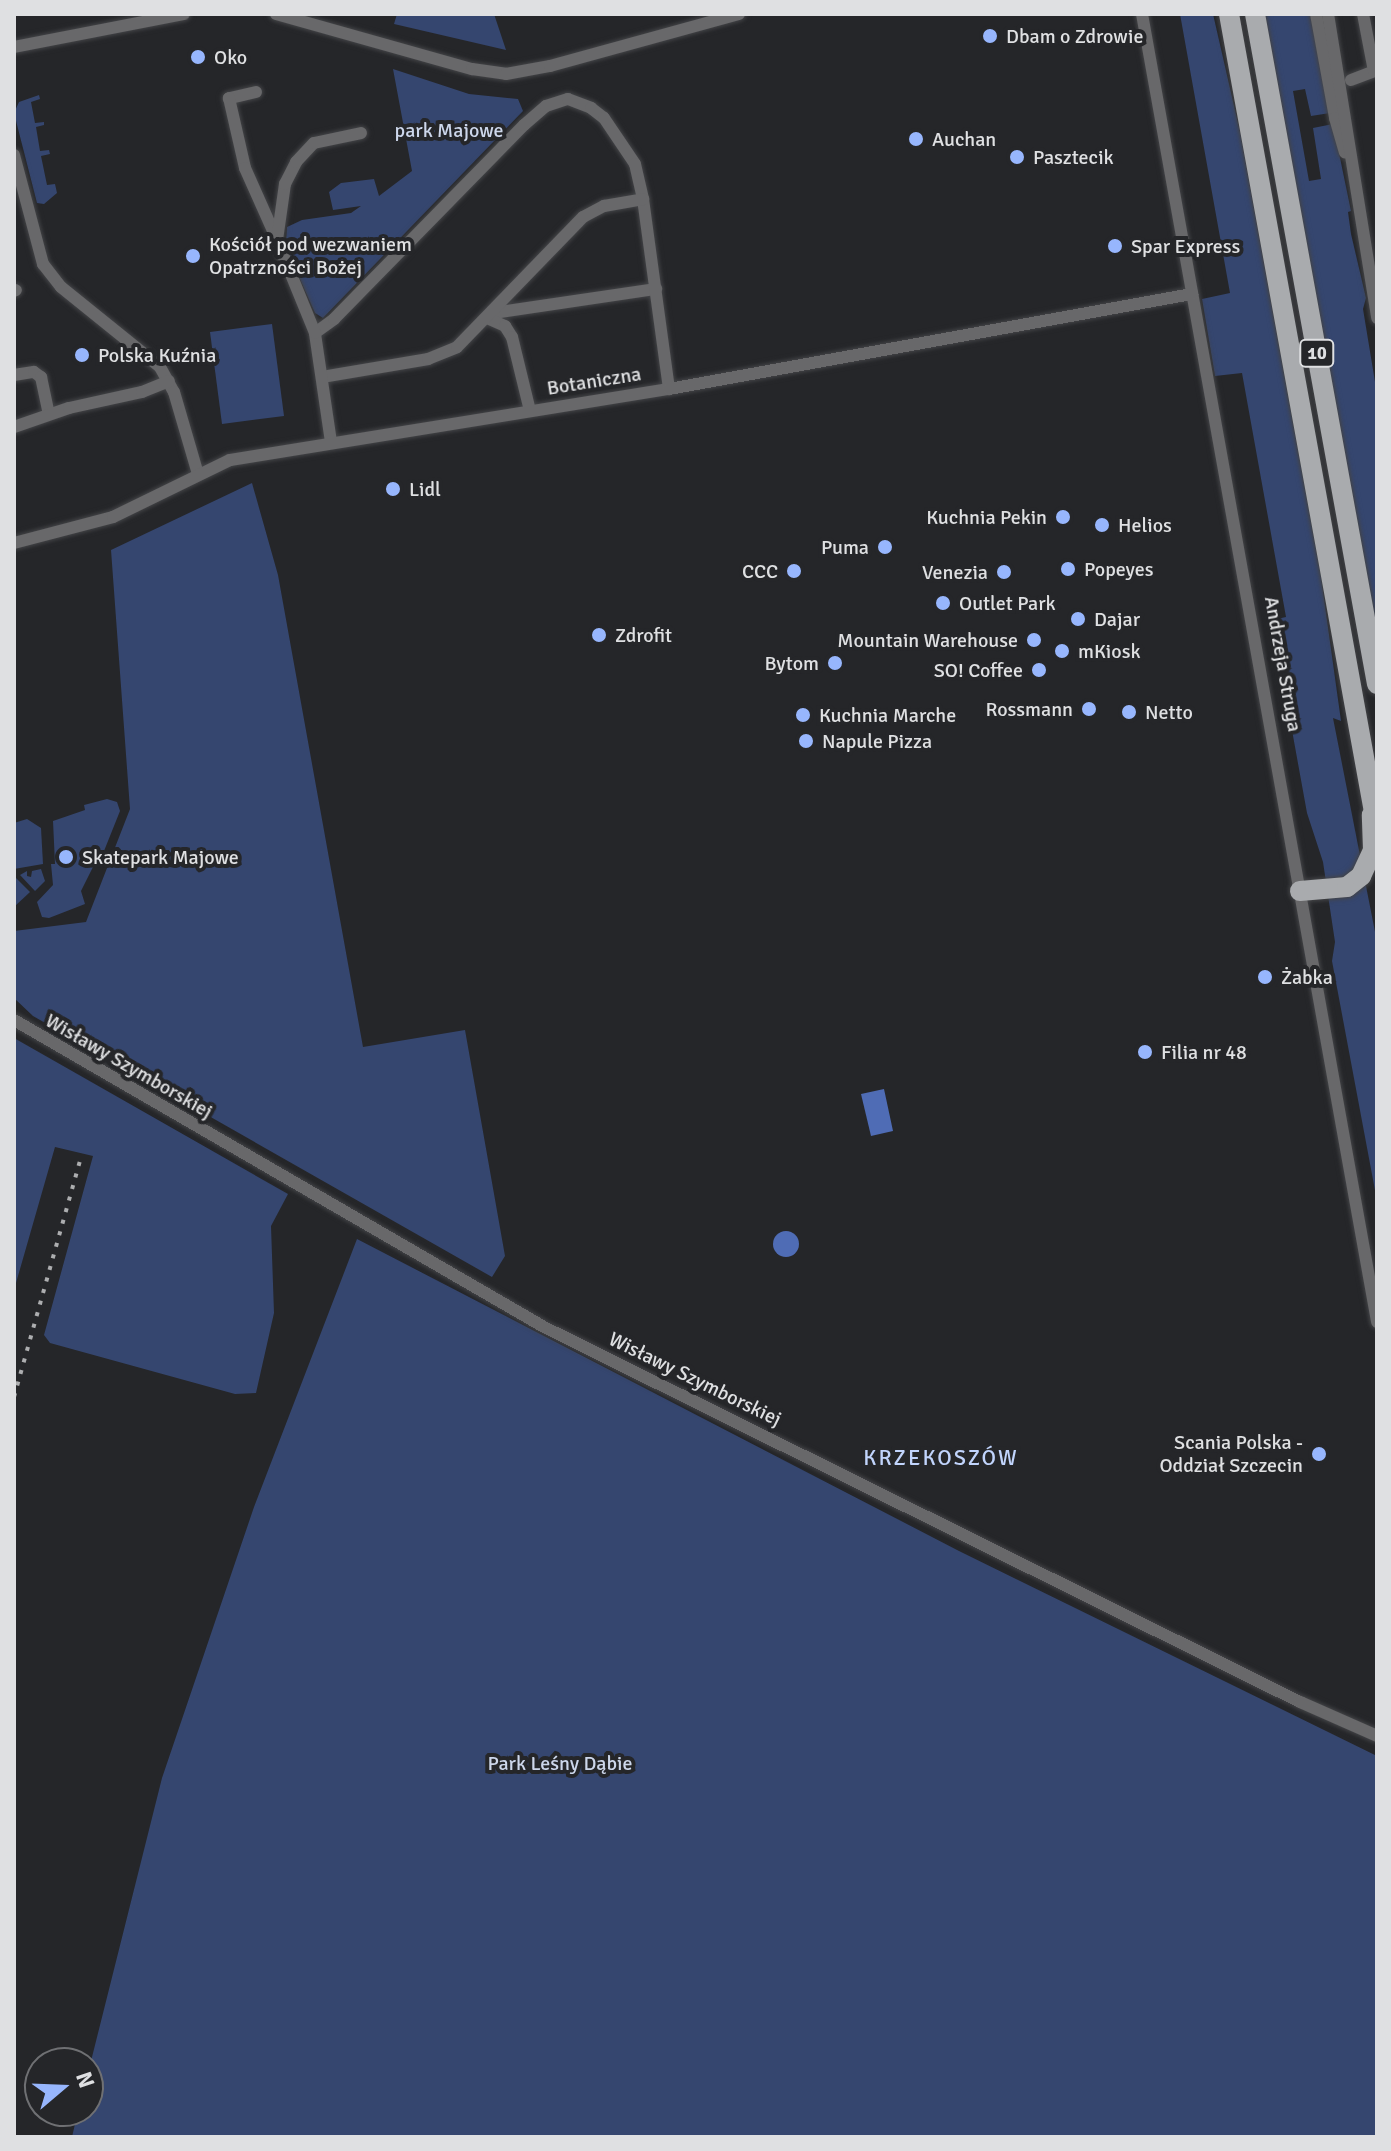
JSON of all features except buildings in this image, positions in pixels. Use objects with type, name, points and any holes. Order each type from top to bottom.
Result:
[{"type":"main road","name":"10","points":[[1229,14],[1377,828]]},
{"type":"main road","name":"10","points":[[1255,14],[1377,684]]},
{"type":"main road","points":[[1300,891],[1347,887],[1364,873],[1374,844],[1369,783]]},
{"type":"street","points":[[14,47],[184,14]]},
{"type":"street","points":[[276,14],[472,69],[506,74],[550,66],[739,14]]},
{"type":"street","name":"Andrzeja Struga","points":[[1142,14],[1377,1322]]},
{"type":"street","points":[[1316,14],[1335,118],[1351,171],[1377,318]]},
{"type":"street","points":[[1328,14],[1350,140],[1351,171]]},
{"type":"street","points":[[1351,80],[1376,71],[1363,14]]},
{"type":"street","points":[[256,92],[229,98],[241,156],[315,333],[331,442]]},
{"type":"street","points":[[315,333],[334,319],[502,146],[546,106],[557,102],[579,102],[604,118],[628,149],[643,199],[669,389]]},
{"type":"street","points":[[277,240],[285,184],[296,162],[314,143],[361,133]]},
{"type":"street","points":[[14,155],[38,249],[51,276],[150,356],[169,381],[198,474]]},
{"type":"street","points":[[322,377],[439,356],[457,347],[583,217],[604,206],[643,199]]},
{"type":"street","points":[[492,313],[656,289]]},
{"type":"street","name":"Botaniczna","points":[[14,543],[113,517],[230,460],[669,389],[1192,294]]},
{"type":"street","points":[[492,313],[512,337],[530,411]]},
{"type":"street","points":[[14,375],[34,372],[41,377],[49,414]]},
{"type":"street","points":[[14,427],[49,414],[142,392],[169,381]]},
{"type":"street","name":"Wisławy Szymborskiej","points":[[14,1020],[544,1327],[1300,1702],[1377,1736]]},
{"type":"green space","points":[[397,14],[494,14],[506,50],[394,24]]},
{"type":"green space","points":[[1180,14],[1213,14],[1240,132],[1321,577],[1341,721],[1333,718],[1377,942],[1377,1201],[1332,961],[1335,942],[1323,862],[1307,813],[1272,620],[1286,617],[1242,373],[1215,376],[1202,299],[1230,293]]},
{"type":"green space","points":[[1265,14],[1312,14],[1330,113],[1311,116],[1305,89],[1293,91],[1309,181],[1321,179],[1313,128],[1333,124],[1351,211],[1348,212],[1351,234],[1366,298],[1363,309],[1377,394],[1377,632]]},
{"type":"green space","name":"park Majowe","points":[[393,69],[469,94],[518,99],[523,111],[323,318],[315,313],[292,261],[286,242],[287,227],[302,220],[351,213],[361,206],[333,210],[329,192],[341,183],[374,179],[379,196],[412,171]]},
{"type":"green space","points":[[39,95],[40,99],[31,102],[35,123],[44,122],[44,125],[36,127],[40,151],[49,150],[50,154],[41,156],[47,185],[55,184],[57,193],[44,204],[37,203],[14,113],[19,102]]},
{"type":"green space","points":[[272,324],[284,416],[222,424],[210,332]]},
{"type":"green space","points":[[252,483],[278,575],[363,1047],[465,1030],[505,1256],[492,1277],[33,1016],[14,998],[14,931],[86,922],[130,809],[111,550]]},
{"type":"green space","name":"Skatepark Majowe","points":[[107,799],[117,802],[120,811],[98,866],[94,865],[81,891],[85,904],[49,918],[42,917],[37,902],[53,885],[53,821],[85,810],[84,805]]},
{"type":"green space","points":[[27,819],[41,828],[43,864],[14,869],[14,823]]},
{"type":"green space","name":"Skatepark Majowe","points":[[41,869],[45,881],[35,891],[20,875],[27,871],[27,876],[31,877],[32,871]]},
{"type":"green space","points":[[14,876],[30,892],[14,907]]},
{"type":"green space","points":[[14,1038],[288,1194],[271,1226],[274,1313],[256,1393],[235,1394],[50,1343],[44,1335],[93,1156],[55,1147],[14,1290]]},
{"type":"green space","name":"Park Leśny Dąbie","points":[[357,1239],[959,1551],[1377,1756],[1377,2137],[72,2137],[74,2127],[104,2127],[104,2047],[95,2047],[162,1778],[254,1507]]},
{"type":"shaded area","points":[[884,1089],[893,1131],[871,1136],[861,1094]]},
{"type":"shaded area","points":[[786,1231],[795,1235],[799,1244],[795,1253],[786,1257],[777,1253],[773,1244],[777,1235]]},
{"type":"railway","points":[[14,1397],[81,1157]]},
{"type":"place","name":"Dbam o Zdrowie","points":[[990,36]]},
{"type":"place","name":"Oko","points":[[198,57]]},
{"type":"place","name":"Auchan","points":[[916,139]]},
{"type":"place","name":"Pasztecik","points":[[1017,157]]},
{"type":"place","name":"Spar Express","points":[[1115,246]]},
{"type":"place","name":"Kościół pod wezwaniem Opatrzności Bożej","points":[[193,256]]},
{"type":"place","name":"Polska Kuźnia","points":[[82,355]]},
{"type":"place","name":"Lidl","points":[[393,489]]},
{"type":"place","name":"Kuchnia Pekin","points":[[1063,517]]},
{"type":"place","name":"Helios","points":[[1102,525]]},
{"type":"place","name":"Puma","points":[[885,547]]},
{"type":"place","name":"Popeyes","points":[[1068,569]]},
{"type":"place","name":"CCC","points":[[794,571]]},
{"type":"place","name":"Venezia","points":[[1004,572]]},
{"type":"place","name":"Outlet Park","points":[[943,603]]},
{"type":"place","name":"Dajar","points":[[1078,619]]},
{"type":"place","name":"Zdrofit","points":[[599,635]]},
{"type":"place","name":"Mountain Warehouse","points":[[1034,640]]},
{"type":"place","name":"mKiosk","points":[[1062,651]]},
{"type":"place","name":"Bytom","points":[[835,663]]},
{"type":"place","name":"SO! Coffee","points":[[1039,670]]},
{"type":"place","name":"Rossmann","points":[[1089,709]]},
{"type":"place","name":"Netto","points":[[1129,712]]},
{"type":"place","name":"Kuchnia Marche","points":[[803,715]]},
{"type":"place","name":"Napule Pizza","points":[[806,741]]},
{"type":"place","name":"Skatepark Majowe","points":[[66,857]]},
{"type":"place","name":"Żabka","points":[[1265,977]]},
{"type":"place","name":"Filia nr 48","points":[[1145,1052]]},
{"type":"place","name":"Scania Polska - Oddział Szczecin","points":[[1319,1454]]},
{"type":"district","name":"KRZEKOSZÓW","points":[[941,1458]]}]
